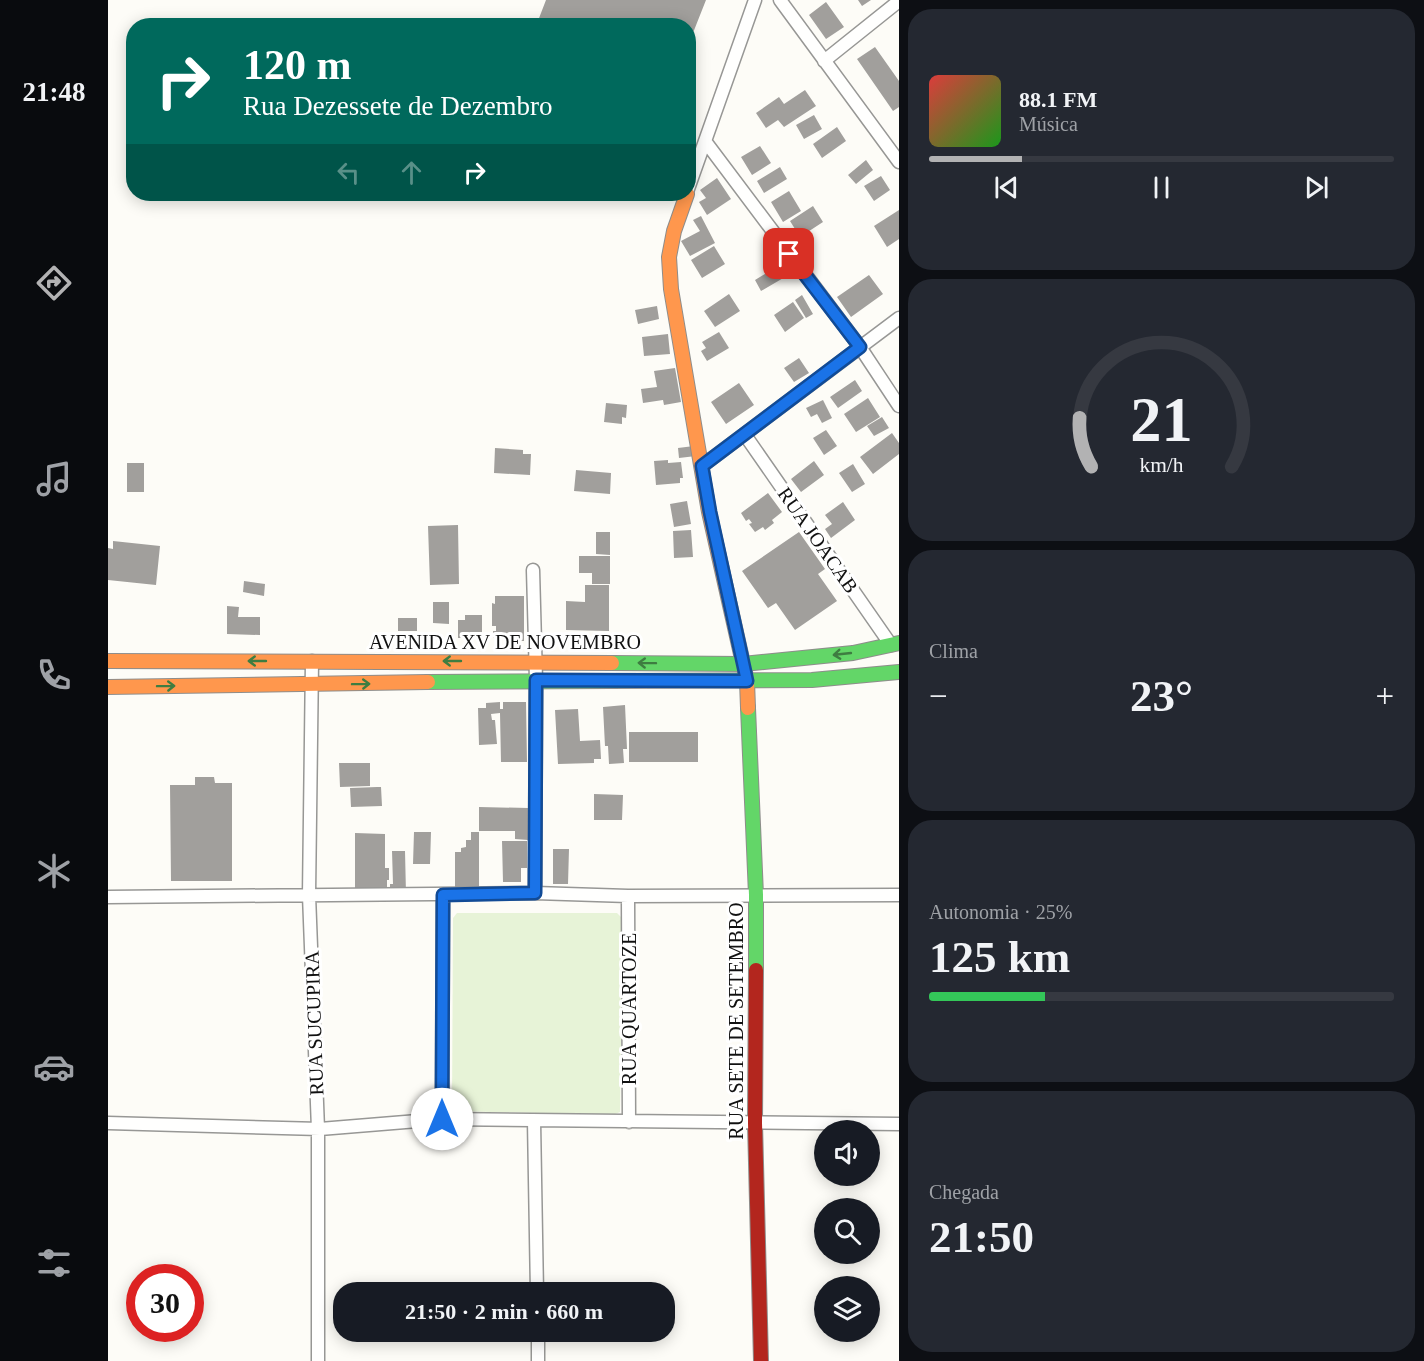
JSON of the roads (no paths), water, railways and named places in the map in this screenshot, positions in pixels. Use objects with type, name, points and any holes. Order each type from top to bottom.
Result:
[{"type":"main road","points":[[685,201],[674,231],[669,257],[671,289],[712,523],[743,664]]},
{"type":"main road","name":"AVENIDA XV DE NOVEMBRO","points":[[108,662],[312,660],[743,664],[853,652],[895,644]]},
{"type":"main road","name":"RUA SETE DE SETEMBRO","points":[[743,664],[747,681],[756,895],[755,1123],[761,1361]]},
{"type":"main road","name":"AVENIDA XV DE NOVEMBRO","points":[[108,687],[536,680],[812,680],[899,672]]},
{"type":"street","points":[[696,166],[754,0]]},
{"type":"street","points":[[780,0],[899,162]]},
{"type":"street","points":[[824,61],[899,1]]},
{"type":"street","points":[[705,141],[860,347],[899,406]]},
{"type":"street","points":[[702,466],[899,318]]},
{"type":"street","name":"RUA JOACAB","points":[[745,435],[895,644]]},
{"type":"street","points":[[533,570],[536,662],[535,893]]},
{"type":"street","name":"RUA SUCUPIRA","points":[[312,660],[309,895],[318,1129],[318,1361]]},
{"type":"street","points":[[108,897],[535,893],[628,896],[899,895]]},
{"type":"street","points":[[442,1119],[443,895]]},
{"type":"street","name":"RUA QUARTOZE","points":[[628,896],[630,1122]]},
{"type":"street","points":[[108,1123],[318,1129],[442,1119],[899,1124]]},
{"type":"street","points":[[534,1121],[537,1282]]},
{"type":"street","points":[[538,1342],[538,1361]]}]
